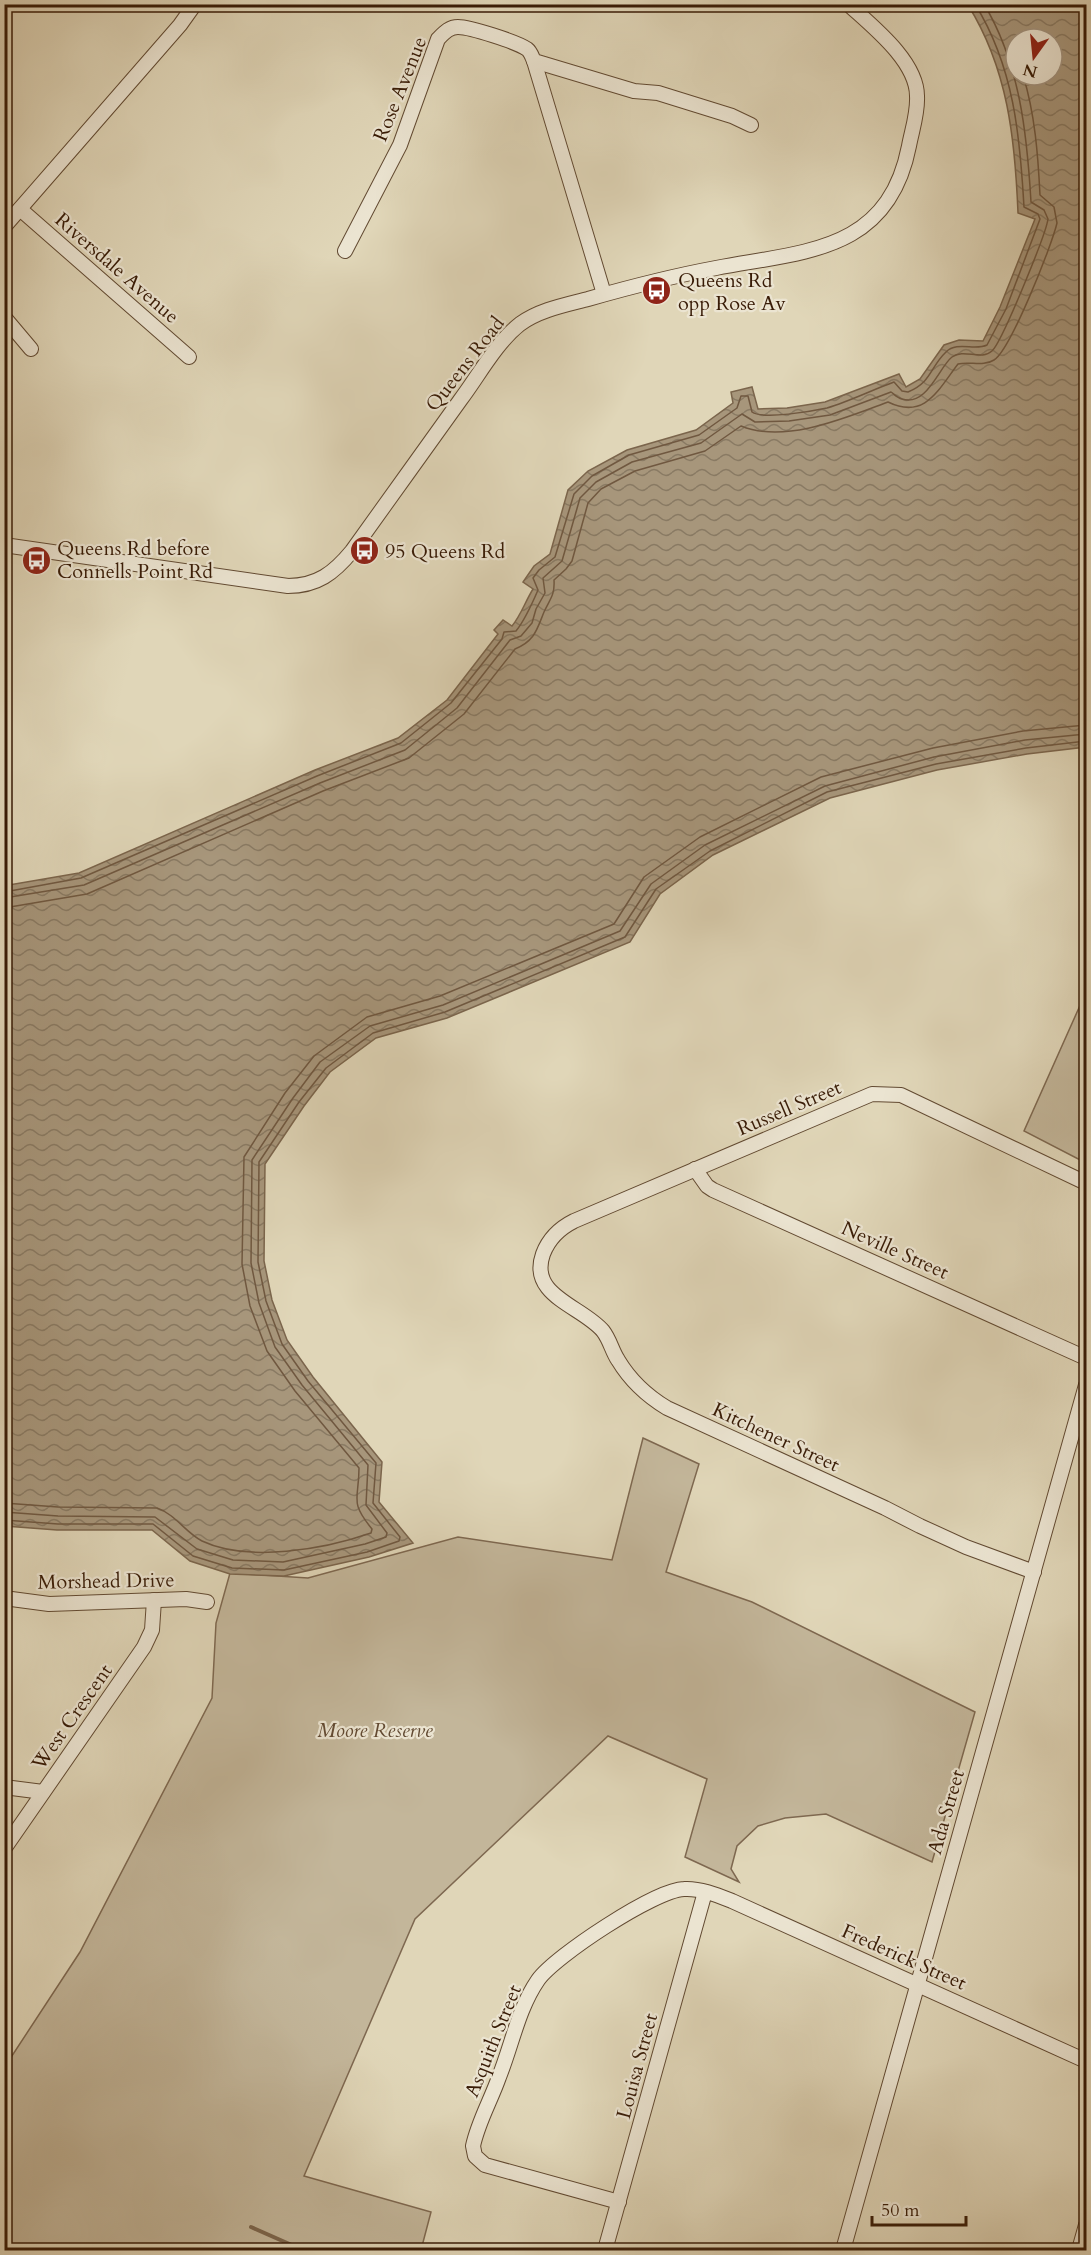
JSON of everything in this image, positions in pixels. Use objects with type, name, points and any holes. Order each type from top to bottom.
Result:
[{"type":"street","points":[[4,227],[180,25],[195,4]]},
{"type":"street","name":"Queens Road","points":[[4,545],[288,586],[315,583],[334,572],[352,551],[489,360],[519,325],[557,307],[603,294],[686,274],[826,247],[858,231],[883,207],[900,181],[916,108],[917,93],[906,65],[895,49],[848,4]]},
{"type":"street","name":"Rose Avenue","points":[[345,251],[400,145],[438,39],[445,31],[458,27],[478,31],[529,51],[534,61],[634,91],[658,93],[732,116],[751,125]]},
{"type":"street","points":[[534,61],[603,294]]},
{"type":"street","name":"Riversdale Avenue","points":[[20,209],[189,357]]},
{"type":"street","points":[[4,317],[31,349]]},
{"type":"street","name":"Russell Street","points":[[543,1281],[541,1261],[544,1251],[564,1226],[872,1094],[891,1093],[912,1099],[1086,1183]]},
{"type":"street","name":"Neville Street","points":[[695,1169],[707,1186],[713,1190],[1086,1358]]},
{"type":"street","name":"Kitchener Street","points":[[543,1281],[557,1298],[602,1330],[628,1376],[653,1400],[966,1547],[1034,1572]]},
{"type":"street","name":"Ada Street","points":[[843,2250],[1086,1384]]},
{"type":"street","name":"Morshead Drive","points":[[4,1598],[48,1604],[186,1599],[207,1602]]},
{"type":"street","name":"West Crescent","points":[[4,1849],[144,1647],[152,1630],[154,1600]]},
{"type":"street","points":[[4,1787],[43,1792]]},
{"type":"street","name":"Asquith Street","points":[[619,2202],[485,2165],[473,2153],[474,2139],[500,2076],[521,2014],[544,1972],[562,1956],[627,1913],[676,1890],[705,1892]]},
{"type":"street","name":"Frederick Street","points":[[705,1892],[732,1901],[1086,2061]]},
{"type":"street","name":"Louisa Street","points":[[605,2250],[705,1892]]},
{"type":"street","points":[[1079,2250],[1086,2225]]},
{"type":"green space","points":[[1086,992],[1086,1163],[1024,1131]]},
{"type":"green space","name":"Moore Reserve","points":[[643,1438],[699,1464],[666,1572],[752,1602],[975,1712],[932,1862],[826,1814],[785,1818],[758,1826],[737,1846],[731,1869],[739,1882],[685,1857],[707,1779],[608,1736],[415,1919],[304,2176],[431,2212],[421,2250],[5,2250],[4,2068],[80,1952],[212,1698],[216,1623],[230,1573],[308,1578],[458,1537],[612,1560]]},
{"type":"water","points":[[968,5],[1086,5],[1086,747],[1027,754],[937,770],[830,798],[713,855],[660,894],[630,942],[447,1018],[376,1038],[330,1072],[265,1164],[264,1261],[272,1300],[287,1340],[313,1377],[382,1462],[379,1502],[413,1543],[369,1557],[284,1576],[230,1574],[190,1561],[152,1530],[57,1530],[5,1526],[5,883],[9,885],[79,873],[315,770],[398,738],[447,700],[498,634],[494,630],[503,620],[512,626],[515,622],[533,589],[523,582],[534,566],[550,554],[568,490],[588,471],[627,450],[696,430],[733,403],[731,392],[752,387],[758,409],[787,408],[825,402],[899,374],[906,387],[920,379],[944,345],[959,340],[983,341],[1000,307],[1035,219],[1018,213],[1015,158],[1007,105],[982,29]]},
{"type":"waterway","points":[[251,2227],[303,2250]]},
{"type":"place","name":"Queens Rd opp Rose Av","points":[[657,291]]},
{"type":"place","name":"95 Queens Rd","points":[[364,551]]},
{"type":"place","name":"Queens Rd before Connells Point Rd","points":[[36,560]]}]
